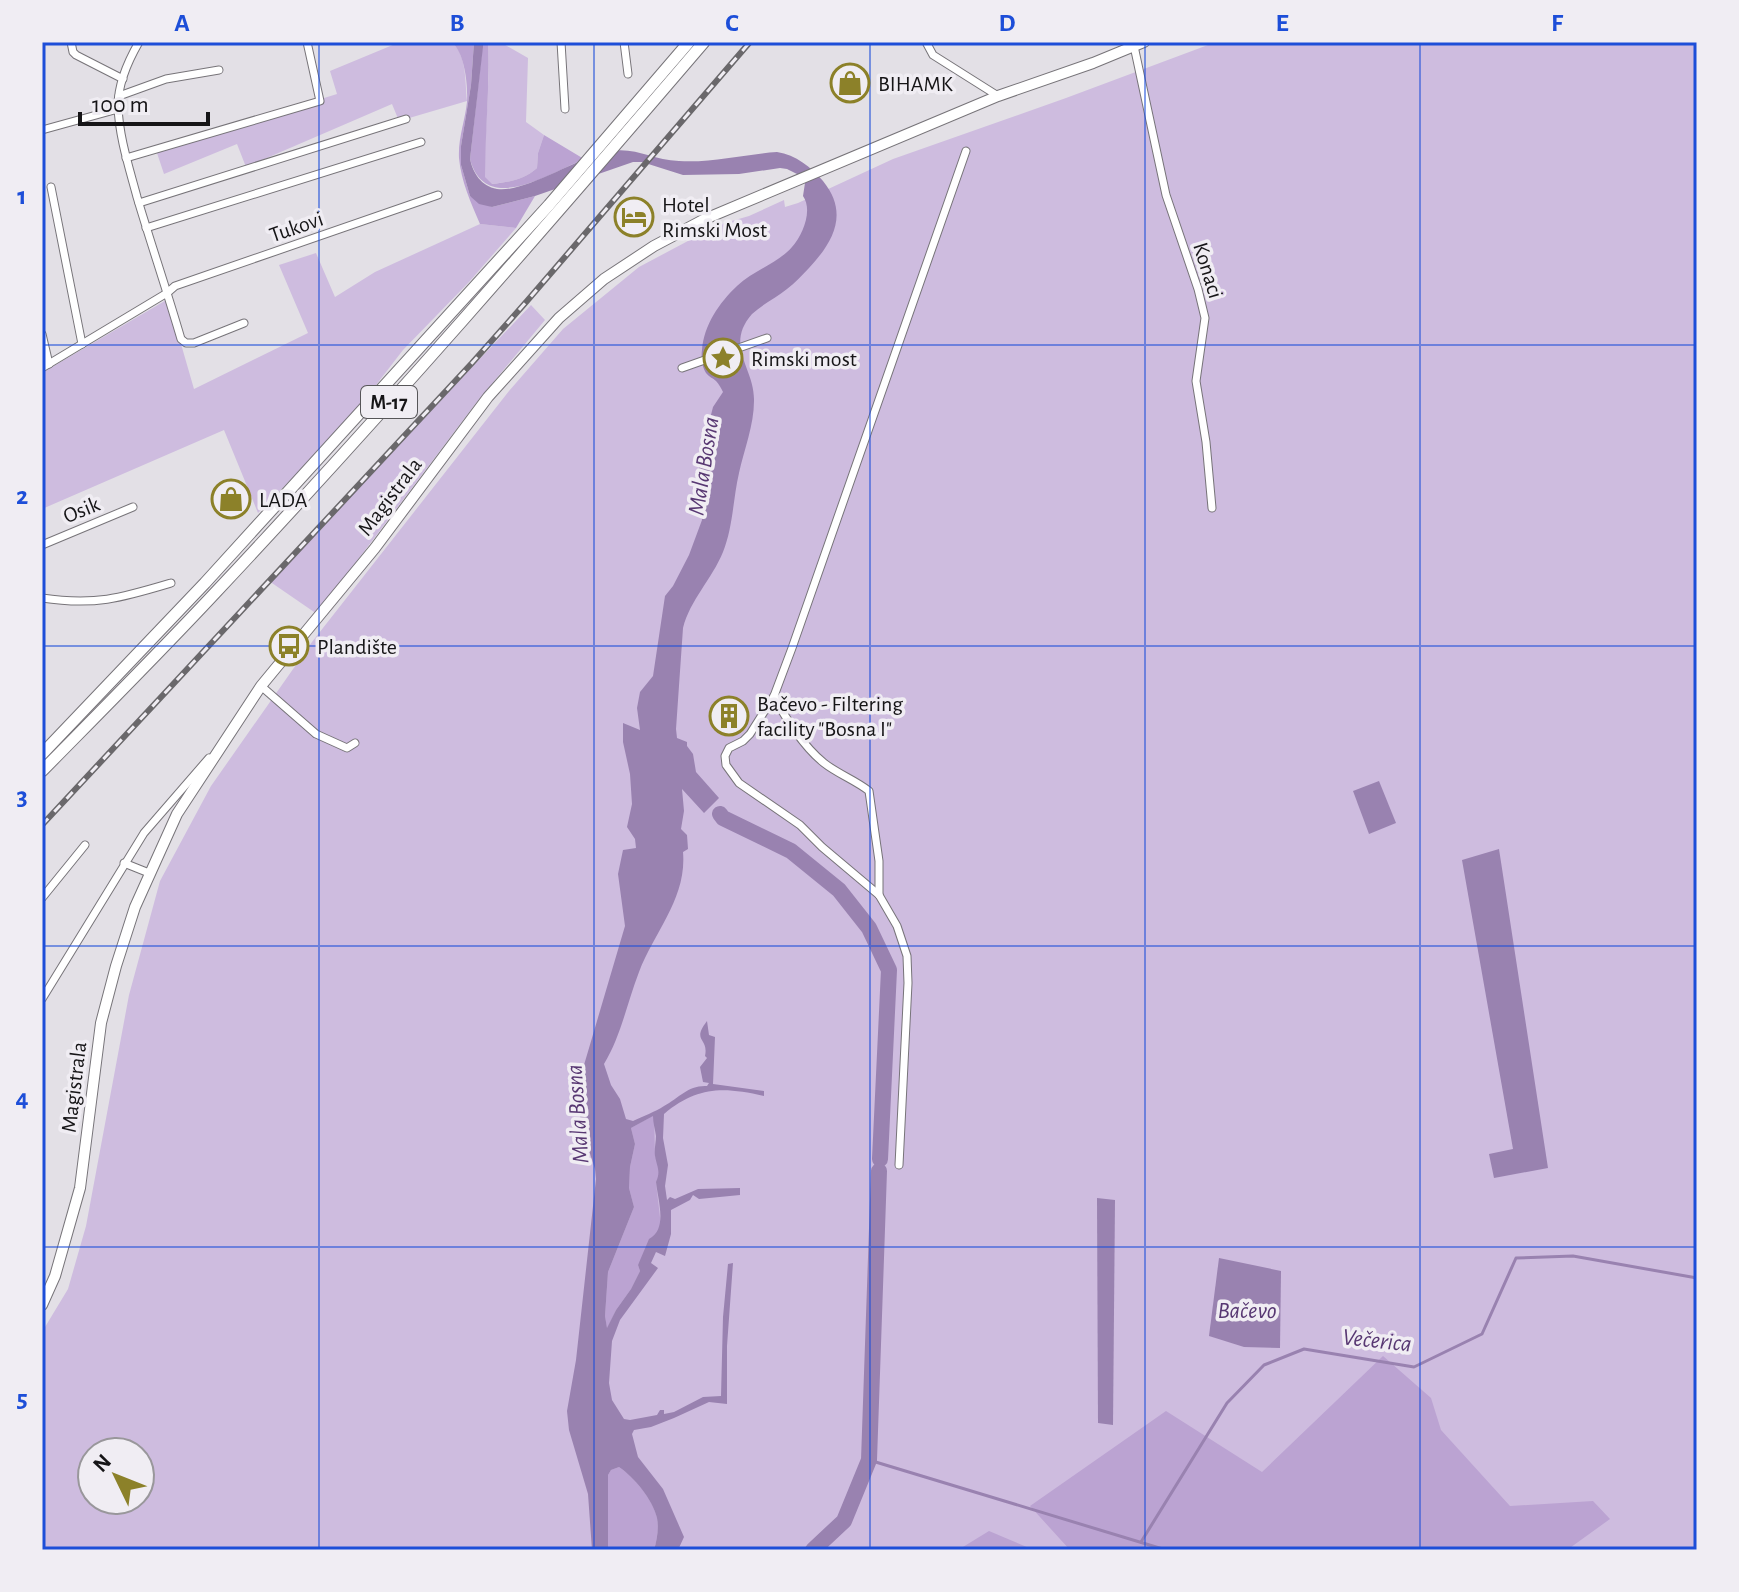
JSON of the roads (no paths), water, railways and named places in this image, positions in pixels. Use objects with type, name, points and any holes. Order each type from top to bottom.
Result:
[{"type":"highway","name":"M-17","points":[[42,771],[217,591],[397,394],[689,42]]},
{"type":"highway","name":"M-17","points":[[42,754],[618,142],[704,42]]},
{"type":"main road","name":"Magistrala","points":[[42,1305],[55,1276],[80,1188],[101,1023],[116,966],[135,907],[177,814],[261,686],[375,548],[488,397],[559,318],[604,279],[654,246],[705,219],[998,96],[1093,63],[1139,43]]},
{"type":"street","points":[[71,42],[76,55],[123,79]]},
{"type":"street","points":[[139,42],[123,79],[118,109],[126,158],[181,339],[194,343],[244,323]]},
{"type":"street","points":[[126,158],[320,101],[307,42]]},
{"type":"street","points":[[561,42],[565,109]]},
{"type":"street","points":[[624,42],[628,74]]},
{"type":"street","points":[[926,42],[933,55],[998,96]]},
{"type":"street","name":"Konaci","points":[[1139,43],[1166,195],[1205,318],[1196,381],[1212,508]]},
{"type":"street","points":[[119,96],[166,79],[219,70]]},
{"type":"street","points":[[42,130],[118,109]]},
{"type":"street","points":[[139,203],[406,119]]},
{"type":"street","name":"Tukovi","points":[[146,228],[421,142]]},
{"type":"street","points":[[899,1165],[908,983],[907,956],[897,926],[879,895],[800,825],[739,783],[726,765],[725,756],[729,748],[750,734],[774,696],[966,151]]},
{"type":"street","points":[[51,187],[82,344]]},
{"type":"street","name":"Tukovi","points":[[42,334],[45,366],[175,286],[438,195]]},
{"type":"street","points":[[682,368],[767,338]]},
{"type":"street","name":"Osik","points":[[42,545],[133,507]]},
{"type":"street","points":[[42,598],[90,602],[119,598],[171,583]]},
{"type":"street","points":[[261,686],[316,734],[347,748],[355,743]]},
{"type":"street","points":[[774,696],[785,718],[825,764],[869,791],[879,861],[879,895]]},
{"type":"street","points":[[42,999],[144,833],[221,745]]},
{"type":"street","points":[[42,898],[85,845]]},
{"type":"street","points":[[124,863],[149,873]]},
{"type":"water","points":[[474,42],[483,42],[470,159],[479,178],[491,187],[508,189],[520,186],[590,157],[613,151],[692,161],[777,152],[797,159],[823,181],[831,193],[837,215],[825,248],[793,284],[752,314],[741,336],[743,357],[753,389],[752,419],[726,542],[683,628],[676,729],[677,738],[687,742],[693,754],[696,772],[719,798],[704,813],[682,789],[684,811],[681,829],[687,835],[688,849],[683,852],[680,884],[639,972],[604,1064],[626,1119],[633,1121],[689,1090],[707,1086],[709,1083],[703,1082],[700,1067],[707,1058],[700,1033],[707,1021],[709,1035],[715,1037],[713,1084],[764,1091],[764,1096],[711,1091],[688,1098],[664,1114],[667,1200],[698,1189],[740,1188],[740,1195],[699,1199],[693,1195],[690,1200],[671,1210],[671,1234],[665,1256],[656,1252],[651,1263],[658,1268],[620,1320],[612,1341],[609,1383],[612,1400],[624,1419],[657,1415],[660,1410],[664,1410],[664,1414],[674,1412],[703,1397],[721,1396],[723,1317],[728,1264],[733,1263],[727,1346],[727,1404],[709,1402],[651,1427],[634,1430],[632,1434],[638,1457],[663,1489],[684,1537],[678,1550],[654,1550],[658,1530],[655,1511],[642,1490],[619,1467],[608,1475],[608,1550],[592,1550],[588,1494],[569,1430],[567,1411],[576,1360],[596,1179],[581,1126],[579,1101],[584,1065],[625,926],[618,874],[623,850],[636,848],[635,839],[627,827],[632,804],[623,723],[640,730],[637,708],[640,692],[653,676],[665,596],[689,555],[702,520],[697,480],[701,454],[713,407],[723,392],[704,368],[703,341],[714,315],[730,293],[780,258],[796,242],[807,215],[803,196],[805,183],[799,175],[780,168],[739,174],[683,175],[633,162],[535,196],[492,207],[479,204],[470,196],[461,165]],"holes":[[[653,1116],[660,1222],[638,1265],[640,1271],[607,1328],[608,1272],[634,1207],[629,1188],[635,1144],[631,1128]]]},
{"type":"water","points":[[1379,781],[1396,823],[1369,834],[1353,791]]},
{"type":"water","points":[[1499,849],[1548,1168],[1494,1178],[1489,1154],[1513,1149],[1462,860]]},
{"type":"water","points":[[1097,1198],[1115,1200],[1113,1425],[1098,1423]]},
{"type":"water","name":"Bačevo","points":[[1219,1258],[1281,1271],[1280,1348],[1244,1347],[1209,1336]]},
{"type":"waterway","name":"Mala Bosna","points":[[720,814],[791,851],[839,890],[869,928],[889,970],[880,1159]]},
{"type":"waterway","name":"Mala Bosna","points":[[813,1550],[844,1521],[869,1460],[879,1171]]},
{"type":"waterway","name":"Večerica","points":[[1141,1542],[1227,1403],[1264,1365],[1304,1349],[1414,1367],[1482,1334],[1516,1258],[1573,1256],[1697,1278]]},
{"type":"waterway","name":"Večerica","points":[[869,1460],[1166,1550]]},
{"type":"railway","points":[[42,825],[472,363],[750,42]]},
{"type":"place","name":"BIHAMK","points":[[850,83]]},
{"type":"place","name":"Hotel Rimski Most","points":[[634,217]]},
{"type":"place","name":"Rimski most","points":[[723,358]]},
{"type":"place","name":"LADA","points":[[231,499]]},
{"type":"place","name":"Plandište","points":[[289,646]]},
{"type":"place","name":"Bačevo - Filtering facility \"Bosna I\"","points":[[729,716]]}]
